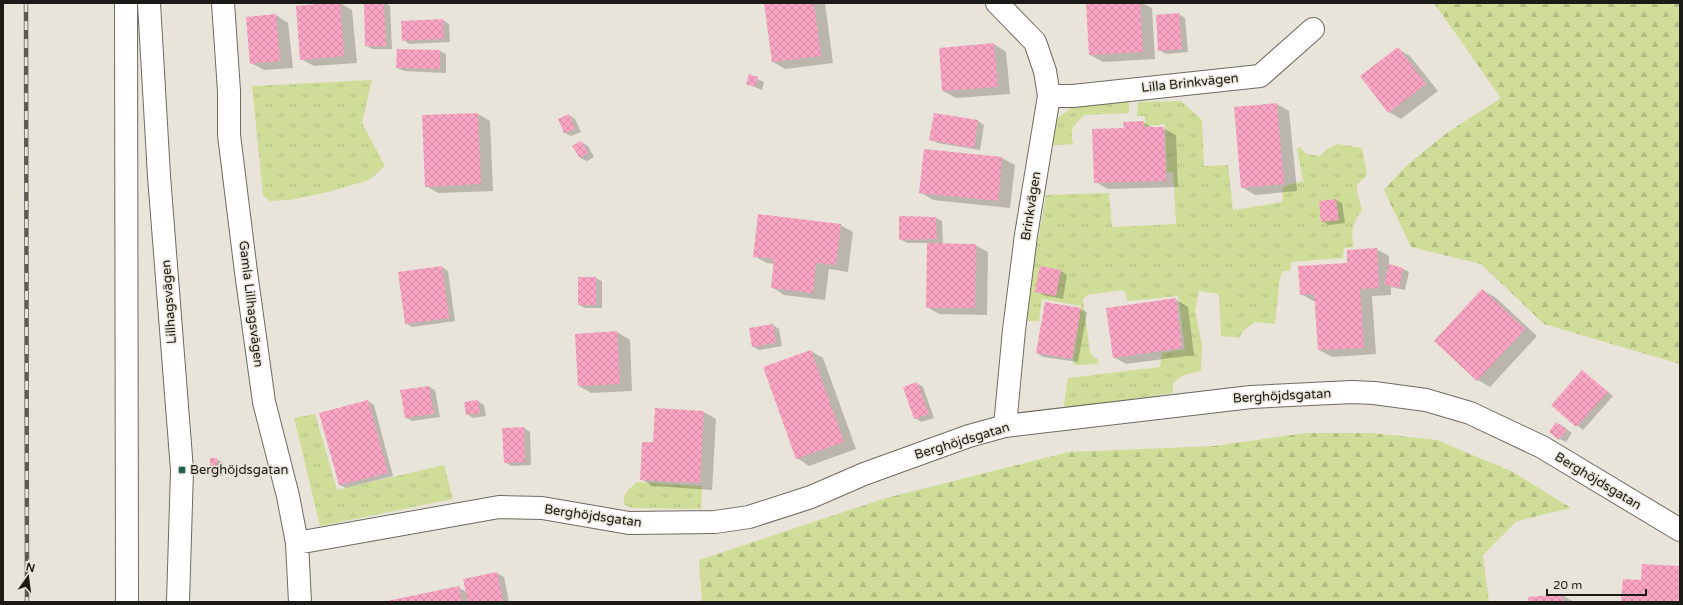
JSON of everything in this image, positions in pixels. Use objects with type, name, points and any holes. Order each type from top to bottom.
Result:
[{"type":"street","points":[[126,3],[127,602]]},
{"type":"street","name":"Lillhagsvägen","points":[[149,3],[160,176],[182,470],[178,602]]},
{"type":"street","name":"Gamla Lillhagsvägen","points":[[223,3],[229,91],[229,135],[246,272],[264,402],[288,496],[297,543],[300,602]]},
{"type":"street","name":"Brinkvägen","points":[[997,3],[1035,42],[1045,71],[1049,96],[1026,235],[1004,426]]},
{"type":"street","name":"Lilla Brinkvägen","points":[[1049,96],[1073,96],[1260,76],[1313,29]]},
{"type":"street","name":"Berghöjdsgatan","points":[[297,543],[499,507],[542,508],[629,523],[715,522],[749,517],[811,497],[864,474],[969,436],[1004,426],[1250,397],[1352,392],[1374,393],[1426,400],[1470,413],[1542,447],[1680,530]]},
{"type":"green space","points":[[1434,3],[1680,3],[1680,364],[1544,324],[1481,264],[1411,247],[1384,190],[1407,165],[1448,132],[1501,98]]},
{"type":"green space","points":[[372,80],[362,123],[385,166],[369,180],[328,192],[289,200],[270,201],[263,195],[252,86]]},
{"type":"green space","points":[[1181,101],[1202,120],[1204,166],[1228,165],[1233,210],[1283,202],[1282,189],[1287,185],[1303,181],[1297,149],[1300,147],[1306,154],[1320,156],[1327,149],[1337,144],[1362,148],[1367,175],[1357,185],[1357,192],[1362,210],[1353,227],[1352,236],[1354,247],[1344,248],[1343,258],[1291,262],[1290,271],[1283,271],[1280,277],[1275,324],[1255,322],[1243,331],[1239,338],[1221,336],[1219,294],[1199,291],[1195,311],[1202,345],[1201,371],[1183,375],[1173,383],[1173,393],[1066,408],[1064,404],[1068,378],[1160,367],[1162,353],[1185,349],[1178,296],[1127,301],[1126,293],[1123,290],[1087,295],[1083,299],[1090,352],[1095,358],[1098,359],[1098,363],[1096,364],[1074,365],[1073,360],[1081,306],[1042,299],[1039,321],[1023,321],[1046,195],[1109,193],[1112,227],[1176,224],[1173,172],[1167,172],[1165,124],[1145,126],[1145,116],[1137,116],[1138,102]]},
{"type":"green space","points":[[1129,102],[1129,113],[1084,115],[1073,128],[1073,144],[1050,147],[1055,120],[1075,105]]},
{"type":"green space","points":[[315,414],[337,490],[444,465],[453,499],[320,526],[294,418]]},
{"type":"green space","points":[[1306,433],[1372,433],[1437,440],[1513,472],[1571,508],[1517,521],[1483,555],[1489,602],[702,602],[699,560],[886,498],[1069,452],[1214,446]]},
{"type":"green space","points":[[637,482],[702,486],[701,509],[632,508],[624,505],[625,495]]},
{"type":"building","points":[[340,3],[344,56],[300,60],[296,6]]},
{"type":"building","points":[[364,3],[384,3],[386,46],[365,46]]},
{"type":"building","points":[[764,3],[814,3],[821,56],[772,62]]},
{"type":"building","points":[[1086,3],[1140,3],[1143,52],[1089,55]]},
{"type":"building","points":[[1179,13],[1182,49],[1158,51],[1156,15]]},
{"type":"building","points":[[276,14],[280,61],[250,64],[246,17]]},
{"type":"building","points":[[443,19],[444,39],[402,41],[401,21]]},
{"type":"building","points":[[994,43],[998,87],[942,91],[939,48]]},
{"type":"building","points":[[1398,47],[1426,84],[1388,113],[1360,76]]},
{"type":"building","points":[[397,49],[440,50],[440,69],[396,68]]},
{"type":"building","points":[[749,74],[758,77],[755,87],[746,84]]},
{"type":"building","points":[[1277,103],[1284,184],[1241,188],[1234,107]]},
{"type":"building","points":[[478,113],[481,184],[425,187],[422,115]]},
{"type":"building","points":[[934,113],[978,120],[974,148],[929,140]]},
{"type":"building","points":[[569,114],[575,129],[564,133],[558,119]]},
{"type":"building","points":[[1144,121],[1144,127],[1164,127],[1166,181],[1094,183],[1092,129],[1124,128],[1123,122]]},
{"type":"building","points":[[581,141],[588,153],[580,158],[572,146]]},
{"type":"building","points":[[924,149],[1002,157],[998,201],[919,193]]},
{"type":"building","points":[[1336,199],[1339,220],[1321,222],[1319,201]]},
{"type":"building","points":[[758,214],[841,224],[836,265],[816,263],[813,293],[771,288],[774,259],[753,257]]},
{"type":"building","points":[[899,216],[936,217],[937,239],[899,240]]},
{"type":"building","points":[[927,243],[976,244],[975,308],[926,308]]},
{"type":"building","points":[[1377,248],[1379,288],[1360,289],[1364,348],[1318,350],[1314,294],[1300,295],[1298,266],[1347,263],[1347,250]]},
{"type":"building","points":[[1389,264],[1403,268],[1399,288],[1384,284]]},
{"type":"building","points":[[442,266],[449,318],[405,324],[398,272]]},
{"type":"building","points":[[1040,266],[1061,270],[1056,296],[1035,292]]},
{"type":"building","points":[[578,277],[596,277],[596,305],[578,305]]},
{"type":"building","points":[[1482,289],[1525,329],[1477,381],[1434,341]]},
{"type":"building","points":[[1176,298],[1182,348],[1113,358],[1106,308]]},
{"type":"building","points":[[1045,302],[1081,308],[1072,359],[1036,353]]},
{"type":"building","points":[[773,324],[776,343],[752,347],[749,328]]},
{"type":"building","points":[[617,331],[620,384],[578,386],[575,334]]},
{"type":"building","points":[[811,350],[844,442],[796,459],[763,367]]},
{"type":"building","points":[[1582,370],[1608,392],[1576,427],[1551,405]]},
{"type":"building","points":[[917,382],[929,414],[914,419],[903,387]]},
{"type":"building","points":[[429,386],[434,414],[405,418],[400,390]]},
{"type":"building","points":[[368,400],[388,473],[339,485],[319,413]]},
{"type":"building","points":[[478,400],[480,413],[466,415],[464,402]]},
{"type":"building","points":[[655,408],[704,411],[700,483],[640,480],[642,442],[653,442]]},
{"type":"building","points":[[1556,422],[1567,429],[1559,440],[1549,432]]},
{"type":"building","points":[[524,427],[525,462],[504,463],[502,428]]},
{"type":"building","points":[[210,458],[217,458],[217,473],[210,473]]},
{"type":"building","points":[[1642,564],[1680,566],[1680,602],[1621,602],[1623,579],[1641,580]]},
{"type":"building","points":[[497,572],[503,602],[468,602],[463,579]]},
{"type":"building","points":[[459,586],[462,602],[387,602],[387,601]]},
{"type":"building","points":[[1562,594],[1563,602],[1529,602],[1528,597]]},
{"type":"railway","points":[[26,3],[27,602]]},
{"type":"place","name":"Berghöjdsgatan","points":[[182,470]]}]
